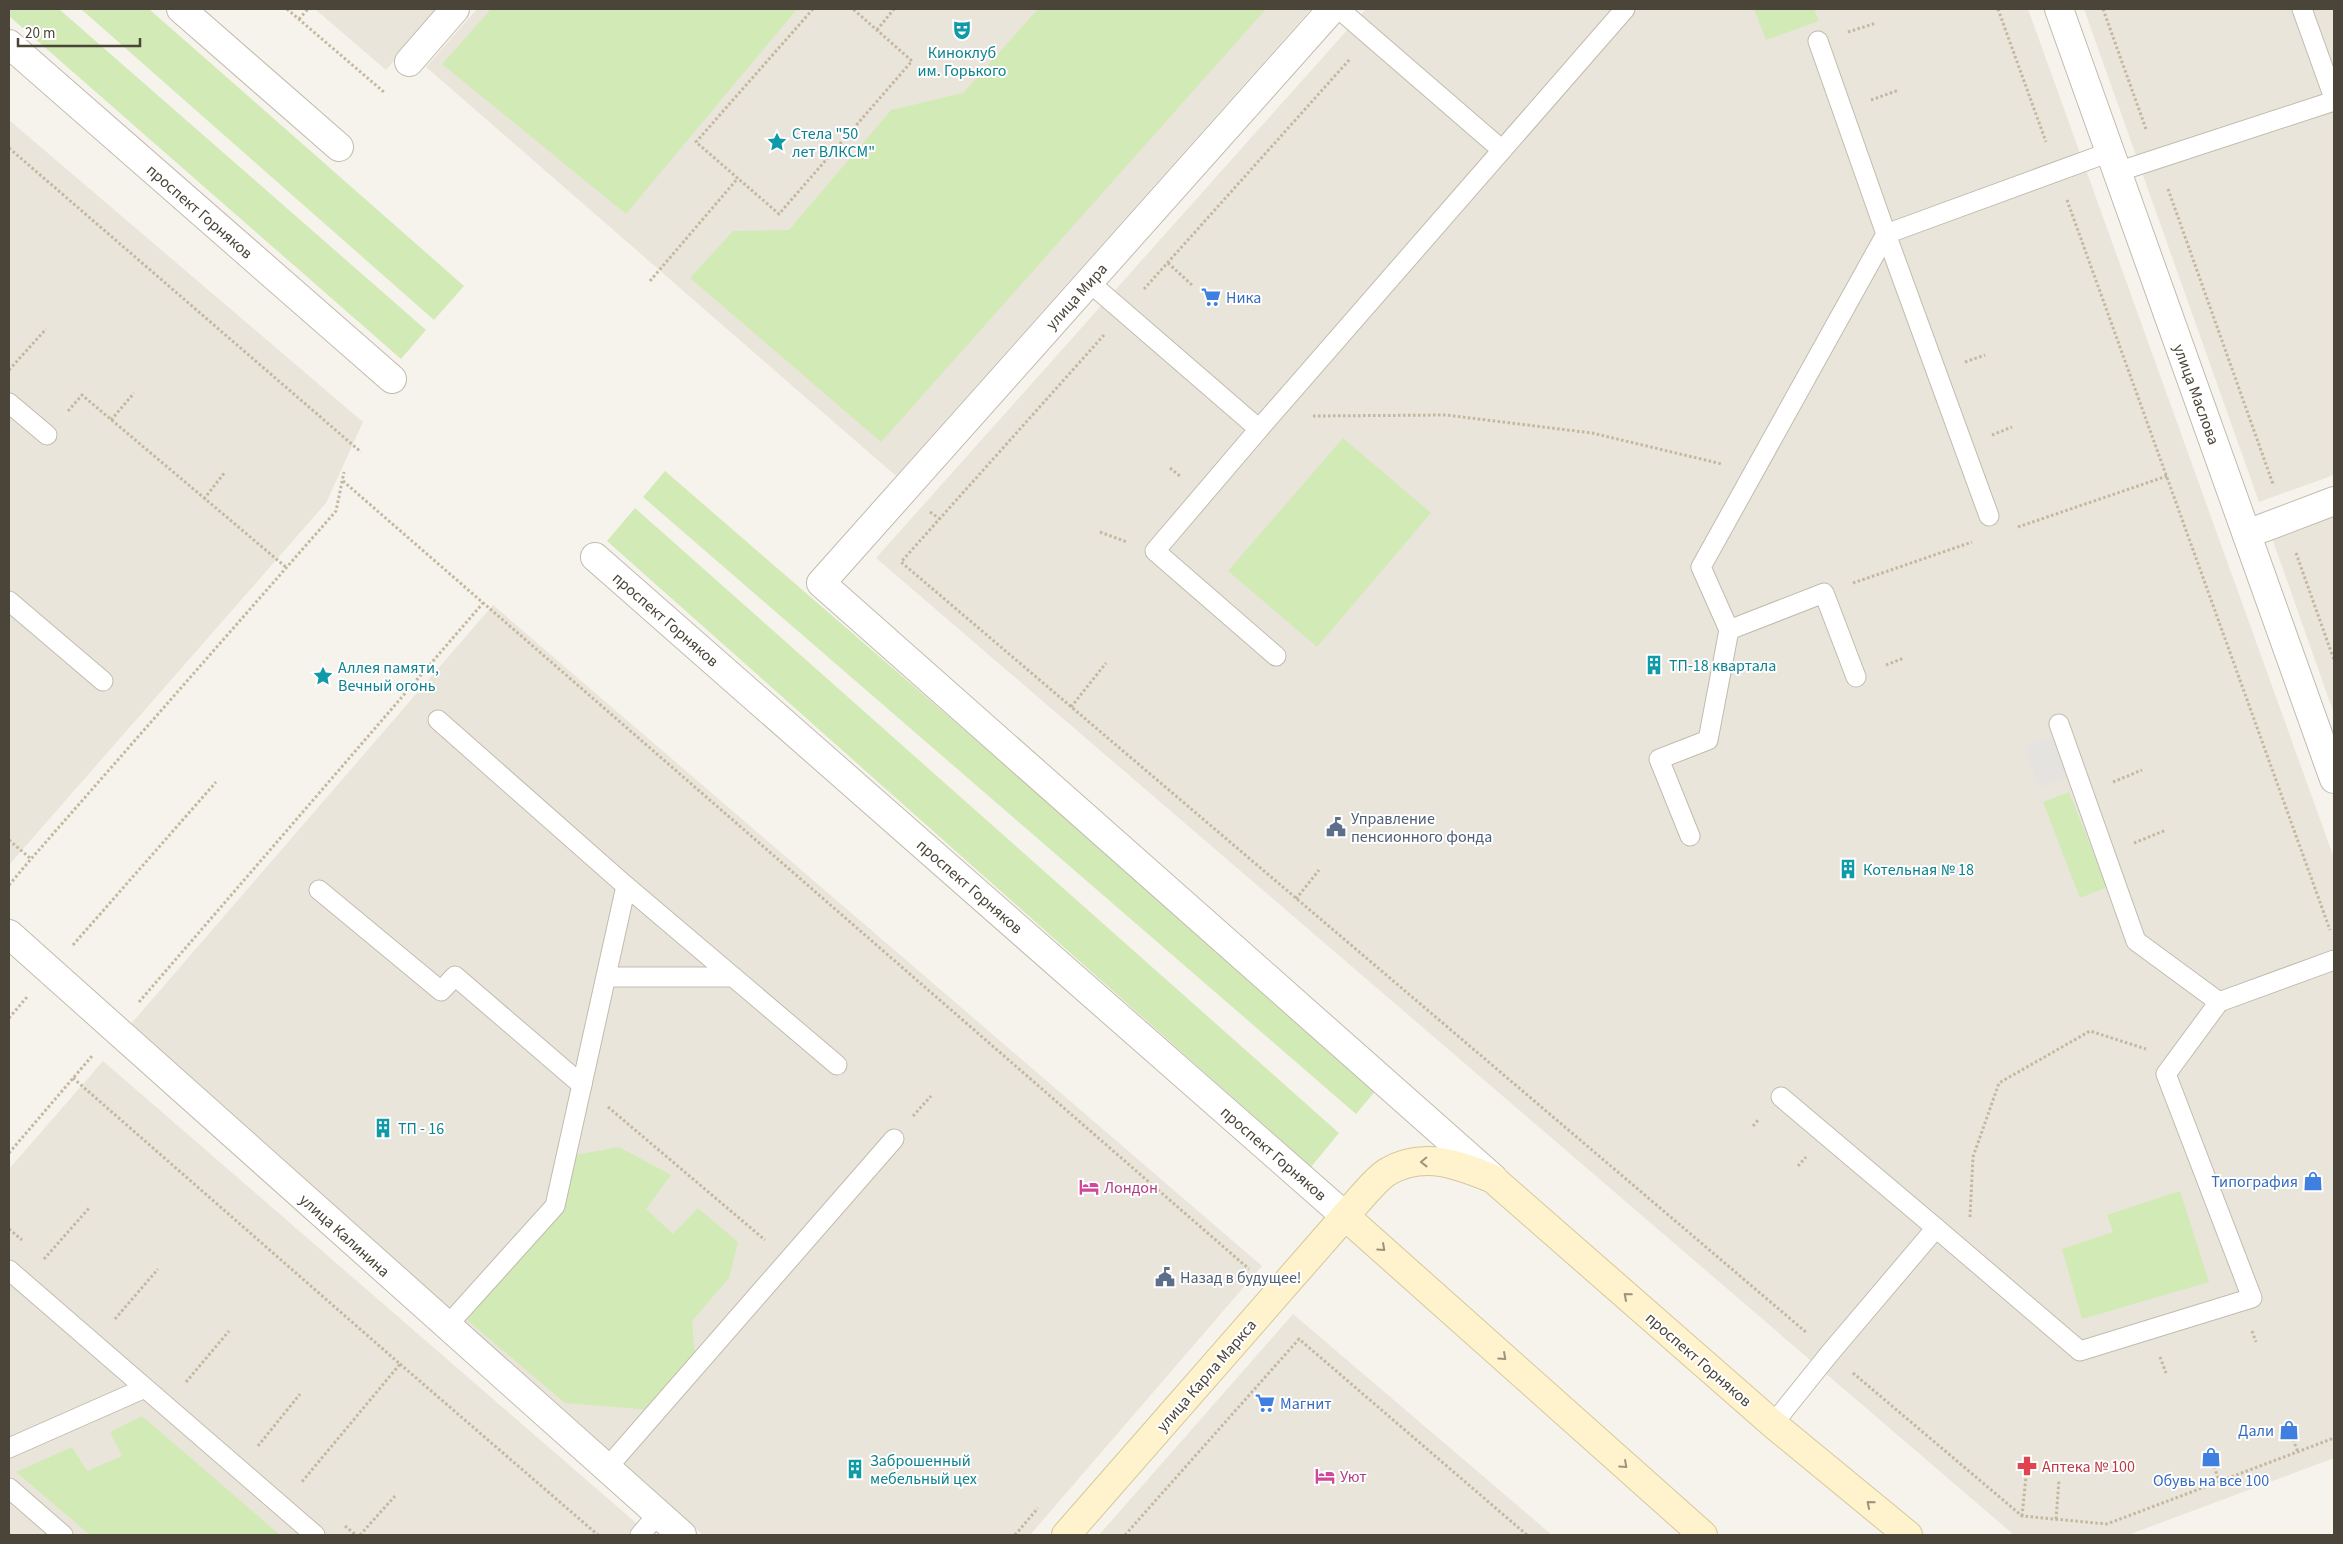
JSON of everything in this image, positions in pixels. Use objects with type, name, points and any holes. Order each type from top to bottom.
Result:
[{"type":"main road","name":"проспект Горняков","points":[[1703,1535],[1345,1216],[1388,1171],[1420,1160],[1456,1164],[1493,1179],[1773,1424],[1908,1535]]},
{"type":"main road","name":"улица Карла Маркса","points":[[1066,1535],[1345,1216]]},
{"type":"street","points":[[181,9],[339,147]]},
{"type":"street","points":[[409,62],[455,9]]},
{"type":"street","name":"улица Мира","points":[[821,583],[1332,9]]},
{"type":"street","name":"улица Маслова","points":[[2059,9],[2334,779]]},
{"type":"street","name":"проспект Горняков","points":[[9,44],[392,379]]},
{"type":"street","points":[[2247,534],[2334,501]]},
{"type":"street","name":"проспект Горняков","points":[[595,557],[1345,1216]]},
{"type":"street","name":"проспект Горняков","points":[[821,583],[1493,1179]]},
{"type":"street","name":"улица Калинина","points":[[9,934],[682,1535]]},
{"type":"lane","points":[[1339,9],[1502,150]]},
{"type":"lane","points":[[1276,656],[1155,551],[1624,9]]},
{"type":"lane","points":[[1690,836],[1660,759],[1708,740],[1729,630],[1701,567],[1886,234],[2057,171],[2114,162],[2157,159],[2334,99],[2302,9]]},
{"type":"lane","points":[[1818,41],[1989,516]]},
{"type":"lane","points":[[1088,282],[1264,423]]},
{"type":"lane","points":[[9,403],[47,435]]},
{"type":"lane","points":[[1729,630],[1824,593],[1856,677]]},
{"type":"lane","points":[[9,601],[102,681]]},
{"type":"lane","points":[[438,720],[626,886],[837,1065]]},
{"type":"lane","points":[[2059,724],[2136,941],[2219,1002]]},
{"type":"lane","points":[[447,1326],[555,1206],[626,886]]},
{"type":"lane","points":[[319,890],[441,991],[455,976],[582,1085]]},
{"type":"lane","points":[[1781,1097],[2080,1351],[2252,1298],[2166,1074],[2219,1002],[2334,960]]},
{"type":"lane","points":[[606,978],[732,976]]},
{"type":"lane","points":[[607,1468],[894,1139]]},
{"type":"lane","points":[[1773,1424],[1830,1353],[1936,1228]]},
{"type":"lane","points":[[9,1270],[315,1535]]},
{"type":"lane","points":[[9,1448],[145,1388]]},
{"type":"lane","points":[[9,1488],[63,1535]]},
{"type":"lane","points":[[640,1535],[658,1514]]},
{"type":"path","points":[[287,9],[386,94]]},
{"type":"path","points":[[299,19],[308,9]]},
{"type":"path","points":[[813,9],[696,142],[779,214],[912,61],[852,9]]},
{"type":"path","points":[[877,30],[894,9]]},
{"type":"path","points":[[1998,9],[2331,933]]},
{"type":"path","points":[[2103,9],[2272,484],[2281,481]]},
{"type":"path","points":[[1371,35],[901,562],[2022,1516],[2107,1524],[2334,1438]]},
{"type":"path","points":[[9,148],[361,452]]},
{"type":"path","points":[[650,281],[738,178]]},
{"type":"path","points":[[1168,263],[1192,285]]},
{"type":"path","points":[[9,370],[46,329]]},
{"type":"path","points":[[111,420],[134,393]]},
{"type":"path","points":[[47,435],[82,395],[287,568]]},
{"type":"path","points":[[1264,423],[1446,415],[1592,433],[1754,471]]},
{"type":"path","points":[[204,499],[225,472]]},
{"type":"path","points":[[9,885],[336,511],[344,472]]},
{"type":"path","points":[[343,481],[1250,1268],[1243,1276]]},
{"type":"path","points":[[2296,552],[2334,660]]},
{"type":"path","points":[[9,1153],[483,602]]},
{"type":"path","points":[[1071,707],[1106,663]]},
{"type":"path","points":[[9,1018],[216,782]]},
{"type":"path","points":[[9,840],[31,859]]},
{"type":"path","points":[[1296,899],[1320,870]]},
{"type":"path","points":[[1968,1255],[1973,1157],[1999,1083],[2090,1031],[2177,1059]]},
{"type":"path","points":[[73,1078],[598,1535]]},
{"type":"path","points":[[582,1085],[788,1260]]},
{"type":"path","points":[[1119,1163],[1123,1158]]},
{"type":"path","points":[[44,1260],[90,1208]]},
{"type":"path","points":[[114,1321],[158,1269]]},
{"type":"path","points":[[184,1384],[229,1331]]},
{"type":"path","points":[[1125,1535],[1299,1339],[1527,1535]]},
{"type":"path","points":[[299,1485],[400,1364]]},
{"type":"path","points":[[256,1447],[300,1394]]},
{"type":"path","points":[[2289,1430],[2298,1452]]},
{"type":"path","points":[[2212,1457],[2219,1481]]},
{"type":"path","points":[[2022,1516],[2027,1466]]},
{"type":"path","points":[[2056,1519],[2059,1480]]},
{"type":"path","points":[[360,1535],[395,1496]]},
{"type":"path","points":[[1015,1535],[1041,1506]]},
{"type":"shaded area","points":[[315,9],[439,9],[386,70]]},
{"type":"shaded area","points":[[477,9],[1311,9],[896,476],[426,67]]},
{"type":"shaded area","points":[[1366,9],[2028,9],[2334,858],[2334,1458],[2128,1535],[2014,1535],[876,558]]},
{"type":"shaded area","points":[[2084,9],[2334,9],[2334,475],[2259,502]]},
{"type":"shaded area","points":[[9,120],[363,422],[326,503],[9,865]]},
{"type":"shaded area","points":[[2334,515],[2334,714],[2272,538]]},
{"type":"shaded area","points":[[493,605],[1262,1266],[1030,1535],[703,1535],[130,1025]]},
{"type":"shaded area","points":[[2051,736],[2067,777],[2039,788],[2024,746]]},
{"type":"shaded area","points":[[103,1061],[650,1535],[9,1535],[9,1169]]},
{"type":"shaded area","points":[[1293,1314],[1552,1535],[1099,1535]]},
{"type":"green space","points":[[9,9],[59,9],[426,330],[401,359],[9,16]]},
{"type":"green space","points":[[81,9],[149,9],[464,286],[434,320]]},
{"type":"green space","points":[[491,9],[797,9],[626,214],[442,64]]},
{"type":"green space","points":[[1038,9],[1266,9],[881,442],[690,278],[733,231],[789,230],[891,110],[963,93]]},
{"type":"green space","points":[[1754,9],[1814,9],[1819,21],[1766,40]]},
{"type":"green space","points":[[1343,438],[1431,513],[1317,647],[1228,571]]},
{"type":"green space","points":[[665,471],[1378,1088],[1356,1114],[643,497]]},
{"type":"green space","points":[[635,508],[1339,1133],[1311,1167],[607,541]]},
{"type":"green space","points":[[2069,792],[2107,887],[2080,898],[2043,802]]},
{"type":"green space","points":[[619,1147],[671,1175],[646,1209],[673,1234],[698,1208],[738,1242],[729,1278],[692,1321],[695,1356],[651,1410],[565,1403],[467,1320],[560,1209],[575,1155]]},
{"type":"green space","points":[[2180,1191],[2209,1282],[2082,1319],[2062,1249],[2113,1232],[2107,1215]]},
{"type":"green space","points":[[142,1416],[280,1535],[90,1535],[16,1472],[72,1447],[87,1471],[122,1456],[110,1432]]},
{"type":"place","name":"Киноклуб им. Горького","points":[[962,30]]},
{"type":"place","name":"Стела \"50 лет ВЛКСМ\"","points":[[777,142]]},
{"type":"place","name":"Ника","points":[[1211,297]]},
{"type":"place","name":"ТП-18 квартала","points":[[1654,665]]},
{"type":"place","name":"Аллея памяти, Вечный огонь","points":[[323,676]]},
{"type":"place","name":"Управление пенсионного фонда","points":[[1336,827]]},
{"type":"place","name":"Котельная № 18","points":[[1848,869]]},
{"type":"place","name":"ТП - 16","points":[[383,1128]]},
{"type":"place","name":"Типография","points":[[2313,1181]]},
{"type":"place","name":"Лондон","points":[[1089,1187]]},
{"type":"place","name":"Назад в будущее!","points":[[1165,1277]]},
{"type":"place","name":"Магнит","points":[[1265,1403]]},
{"type":"place","name":"Дали","points":[[2289,1430]]},
{"type":"place","name":"Обувь на все 100","points":[[2211,1457]]},
{"type":"place","name":"Аптека № 100","points":[[2027,1466]]},
{"type":"place","name":"Заброшенный мебельный цех","points":[[855,1469]]},
{"type":"place","name":"Уют","points":[[1325,1476]]}]
